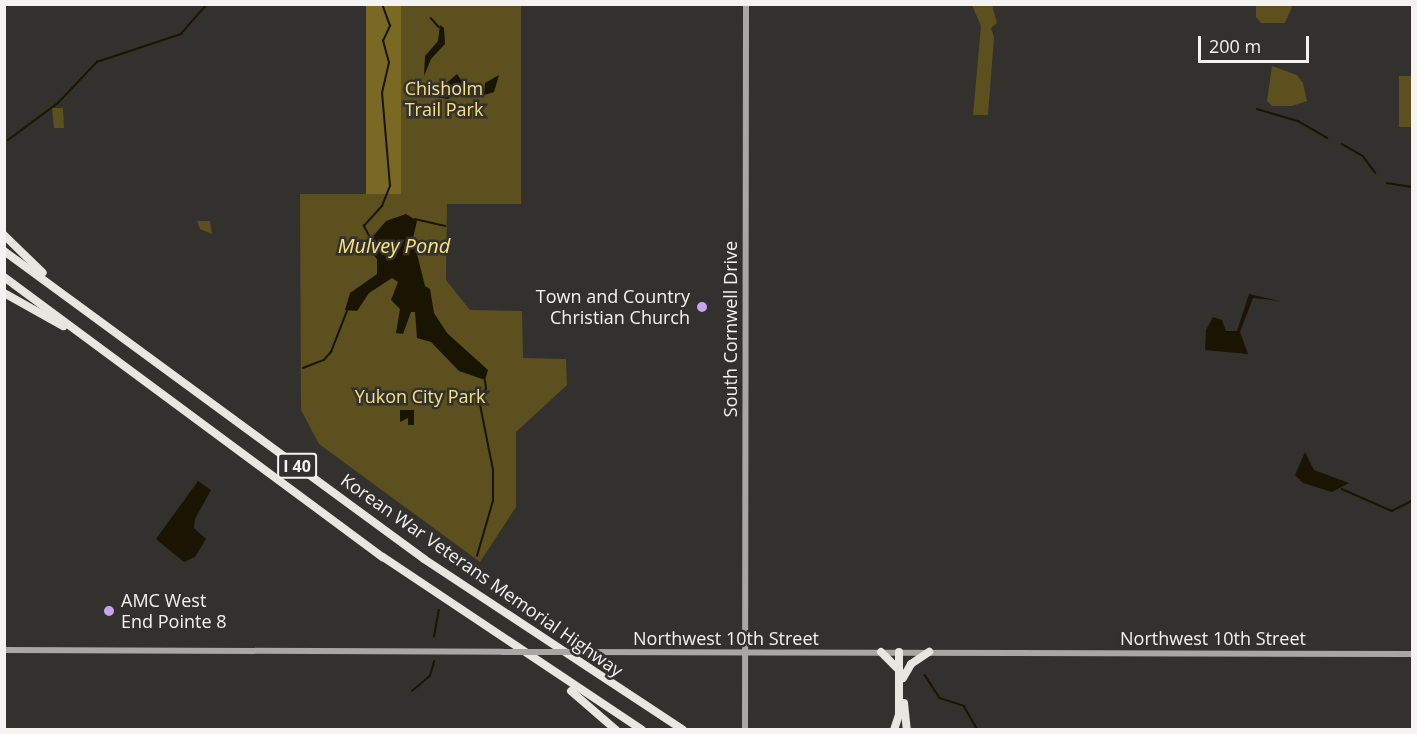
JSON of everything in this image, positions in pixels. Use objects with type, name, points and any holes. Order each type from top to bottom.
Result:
[{"type":"highway","points":[[4,235],[66,295]]},
{"type":"highway","name":"Korean War Veterans Memorial Highway","points":[[4,251],[424,559],[683,729]]},
{"type":"highway","name":"Korean War Veterans Memorial Highway","points":[[4,277],[357,537],[535,662],[642,729]]},
{"type":"highway","points":[[4,292],[37,309],[144,378]]},
{"type":"highway","points":[[881,652],[901,674],[907,729]]},
{"type":"highway","points":[[894,729],[898,715],[901,652]]},
{"type":"highway","points":[[901,674],[929,652]]},
{"type":"highway","points":[[535,662],[616,729]]},
{"type":"main road","name":"South Cornwell Drive","points":[[745,729],[746,4]]},
{"type":"main road","name":"Northwest 10th Street","points":[[4,650],[745,654],[881,652],[1413,654]]},
{"type":"green space","name":"Yukon City Park","points":[[366,5],[521,5],[521,204],[447,204],[446,280],[470,310],[522,311],[523,358],[566,359],[567,385],[516,432],[516,507],[480,562],[319,444],[301,410],[300,194],[367,194]]},
{"type":"green space","points":[[972,5],[992,5],[997,23],[991,28],[994,37],[988,115],[973,115],[981,26]]},
{"type":"green space","points":[[1256,5],[1291,5],[1292,7],[1285,23],[1261,23],[1256,17]]},
{"type":"green space","points":[[1272,66],[1297,75],[1303,83],[1307,101],[1292,106],[1272,106],[1267,101]]},
{"type":"green space","points":[[1399,76],[1412,76],[1412,127],[1399,127]]},
{"type":"green space","points":[[52,108],[63,108],[64,128],[54,128]]},
{"type":"green space","points":[[197,221],[210,221],[212,234],[200,229]]},
{"type":"shaded area","points":[[366,5],[401,5],[401,194],[366,194]]},
{"type":"water","points":[[440,25],[444,28],[445,44],[431,59],[424,76],[425,56],[438,41]]},
{"type":"water","points":[[457,74],[463,83],[457,92],[448,99],[435,97],[436,92]]},
{"type":"water","points":[[499,75],[494,92],[484,95],[485,83]]},
{"type":"water","name":"Mulvey Pond","points":[[406,214],[417,221],[413,238],[425,286],[430,289],[434,313],[447,333],[488,370],[485,380],[459,371],[431,342],[417,338],[415,312],[411,312],[403,334],[396,333],[400,309],[391,300],[398,282],[392,278],[369,293],[357,311],[345,310],[350,293],[377,274],[377,259],[368,249],[368,242],[386,221]]},
{"type":"water","points":[[1249,294],[1280,301],[1253,298],[1240,332],[1248,354],[1205,350],[1206,330],[1213,317],[1222,320],[1226,331],[1237,331]]},
{"type":"water","points":[[400,410],[414,410],[414,425],[408,425],[408,418],[400,422]]},
{"type":"water","points":[[1305,452],[1314,470],[1349,483],[1332,492],[1303,483],[1295,475]]},
{"type":"water","points":[[198,481],[211,490],[195,519],[194,528],[206,539],[195,557],[184,562],[156,539]]},
{"type":"waterway","points":[[8,140],[58,103],[97,62],[181,34],[207,4]]},
{"type":"waterway","points":[[371,240],[364,226],[382,206],[390,186],[382,93],[389,63],[383,41],[390,26],[382,4]]},
{"type":"waterway","points":[[431,18],[439,27]]},
{"type":"waterway","points":[[1257,109],[1298,121],[1328,138]]},
{"type":"waterway","points":[[1342,144],[1363,156],[1376,173]]},
{"type":"waterway","points":[[1387,183],[1412,187]]},
{"type":"waterway","points":[[415,219],[445,226]]},
{"type":"waterway","points":[[303,368],[324,360],[331,352],[347,311]]},
{"type":"waterway","points":[[477,556],[493,501],[493,470],[479,400],[486,389],[485,381]]},
{"type":"waterway","points":[[1342,489],[1392,511],[1412,501]]},
{"type":"waterway","points":[[466,573],[471,566]]},
{"type":"waterway","points":[[434,637],[439,610]]},
{"type":"waterway","points":[[412,691],[430,676],[434,662]]},
{"type":"waterway","points":[[925,675],[940,698],[964,706],[978,730]]},
{"type":"place","name":"Town and Country Christian Church","points":[[702,307]]},
{"type":"place","name":"AMC West End Pointe 8","points":[[109,611]]},
{"type":"park label","name":"Chisholm Trail Park","points":[[444,100]]}]
